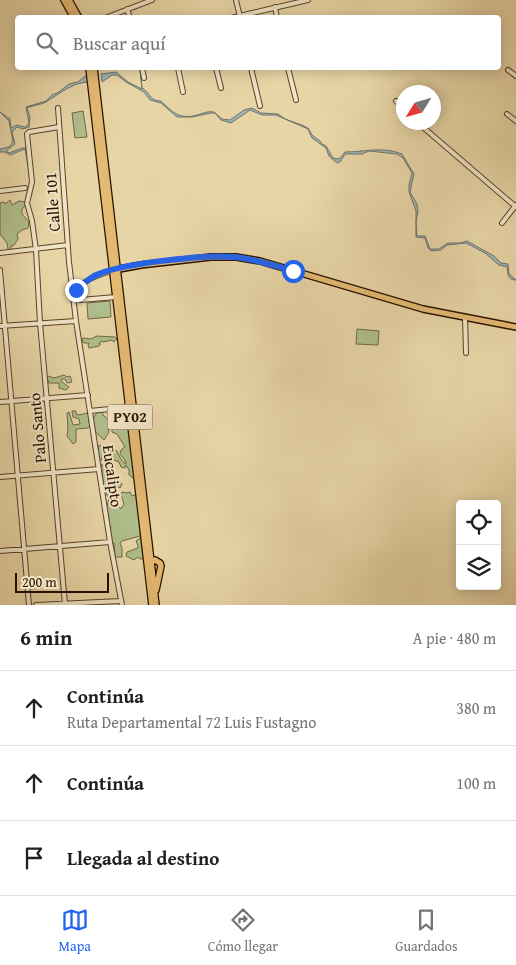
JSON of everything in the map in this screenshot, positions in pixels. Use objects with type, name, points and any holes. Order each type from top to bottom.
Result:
[{"type":"highway","points":[[64,0],[72,15]]},
{"type":"highway","points":[[69,0],[77,15]]},
{"type":"highway","name":"PY02","points":[[89,70],[115,269],[116,297],[128,407],[149,563],[157,605]]},
{"type":"highway","name":"PY02","points":[[94,70],[149,563],[152,605]]},
{"type":"highway","points":[[149,563],[158,561],[161,566],[156,586],[157,605]]},
{"type":"main road","points":[[115,269],[190,259],[236,257],[267,263],[423,309],[516,327]]},
{"type":"street","points":[[112,15],[152,0]]},
{"type":"street","points":[[236,0],[240,15]]},
{"type":"street","points":[[247,15],[308,0]]},
{"type":"street","points":[[275,7],[276,15]]},
{"type":"street","points":[[127,9],[129,15]]},
{"type":"street","points":[[142,70],[144,78]]},
{"type":"street","points":[[178,70],[184,92]]},
{"type":"street","points":[[216,70],[220,88]]},
{"type":"street","points":[[251,70],[260,106]]},
{"type":"street","points":[[288,70],[296,100]]},
{"type":"street","points":[[508,70],[516,76]]},
{"type":"street","name":"Calle 101","points":[[58,108],[68,245],[76,321]]},
{"type":"street","points":[[507,114],[516,121]]},
{"type":"street","name":"Palo Santo","points":[[60,127],[27,134],[32,182],[27,203],[36,250],[40,323],[65,604]]},
{"type":"street","points":[[426,130],[516,206],[502,223]]},
{"type":"street","points":[[0,191],[25,188]]},
{"type":"street","points":[[0,253],[68,245]]},
{"type":"street","points":[[115,269],[95,276],[78,288],[74,294],[80,300],[116,297]]},
{"type":"street","points":[[0,270],[2,326],[19,476],[29,605]]},
{"type":"street","points":[[465,317],[466,353]]},
{"type":"street","points":[[2,326],[76,321]]},
{"type":"street","name":"Eucalipto","points":[[76,321],[110,542],[122,603]]},
{"type":"street","points":[[0,402],[88,395]]},
{"type":"street","points":[[90,411],[128,407]]},
{"type":"street","points":[[0,477],[99,469]]},
{"type":"street","points":[[0,551],[110,542]]},
{"type":"street","points":[[36,605],[122,603]]},
{"type":"green space","points":[[83,111],[87,137],[75,138],[72,113]]},
{"type":"green space","points":[[10,200],[12,205],[19,201],[25,202],[26,205],[22,209],[22,214],[29,222],[28,228],[17,234],[18,239],[11,246],[11,251],[0,234],[0,203],[4,202],[5,204]]},
{"type":"green space","points":[[110,301],[111,317],[88,319],[87,303]]},
{"type":"green space","points":[[357,329],[379,331],[378,345],[356,344]]},
{"type":"green space","points":[[97,336],[115,337],[117,339],[114,342],[112,340],[101,341],[99,346],[89,348],[89,343],[82,341],[83,338],[91,339]]},
{"type":"green space","points":[[64,375],[70,376],[72,382],[67,383],[65,379],[61,379],[69,387],[66,390],[59,388],[59,383],[47,383],[49,381],[47,379],[48,376],[54,378]]},
{"type":"green space","points":[[115,409],[121,418],[118,421],[111,421],[113,427],[119,425],[121,420],[127,420],[135,474],[133,478],[129,475],[126,465],[125,468],[121,467],[119,462],[114,460],[110,454],[110,462],[106,460],[105,455],[102,456],[102,460],[99,460],[98,446],[101,445],[103,446],[102,451],[106,452],[110,447],[117,451],[126,464],[120,454],[121,450],[125,447],[117,434],[112,432],[112,429],[108,429],[109,432],[104,440],[93,430],[96,414],[102,410],[103,415],[109,420],[108,414],[110,410]]},
{"type":"green space","points":[[72,411],[76,411],[76,414],[79,415],[87,413],[91,425],[88,428],[76,429],[76,442],[73,444],[67,436],[67,413],[69,412],[73,425],[80,424],[79,419],[73,417]]},
{"type":"green space","points":[[101,464],[106,470],[110,469],[116,477],[115,479],[122,484],[120,488],[115,486],[118,501],[116,503],[121,509],[124,504],[122,492],[130,492],[132,496],[137,494],[140,536],[120,543],[122,557],[115,557],[114,543],[111,541],[111,527],[108,523],[109,517],[106,510],[109,498],[104,491]]},
{"type":"green space","points":[[140,538],[145,552],[143,559],[138,557],[134,560],[126,556],[127,552],[138,548],[136,541]]},
{"type":"water","points":[[140,70],[142,88],[154,100],[161,101],[173,112],[181,116],[214,112],[222,119],[230,120],[244,110],[252,108],[261,113],[278,114],[285,119],[276,115],[262,115],[250,110],[231,123],[221,120],[215,113],[192,117],[177,117],[161,103],[150,100],[144,92],[126,82],[117,75],[112,75],[102,82],[101,74],[116,72],[128,82],[142,89]]},
{"type":"water","points":[[88,74],[89,82],[72,86],[46,102],[27,108],[30,117],[29,127],[23,129],[17,127],[12,132],[15,144],[6,151],[9,153],[26,148],[29,170],[25,149],[10,155],[0,152],[0,149],[9,147],[13,142],[9,121],[0,112],[10,119],[11,128],[17,125],[25,127],[29,123],[26,107],[46,101],[69,84],[78,82]]},
{"type":"water","points":[[286,119],[308,128],[312,135],[326,146],[333,158],[339,159],[345,152],[373,150],[388,150],[402,154],[414,174],[410,192],[417,204],[416,222],[416,211],[409,192],[412,173],[403,158],[397,154],[369,151],[362,154],[345,154],[341,161],[337,163],[329,156],[326,148],[312,138],[308,129]]},
{"type":"water","points":[[416,222],[417,236],[425,236],[430,249],[439,249],[448,243],[467,241],[494,256],[501,263],[508,264],[509,274],[516,280],[509,277],[507,267],[499,265],[485,253],[466,243],[447,245],[441,250],[431,251],[428,248],[425,238],[416,237]]},
{"type":"route","points":[[76,290],[95,276],[117,269],[211,257],[224,256],[260,261],[293,271]]}]
